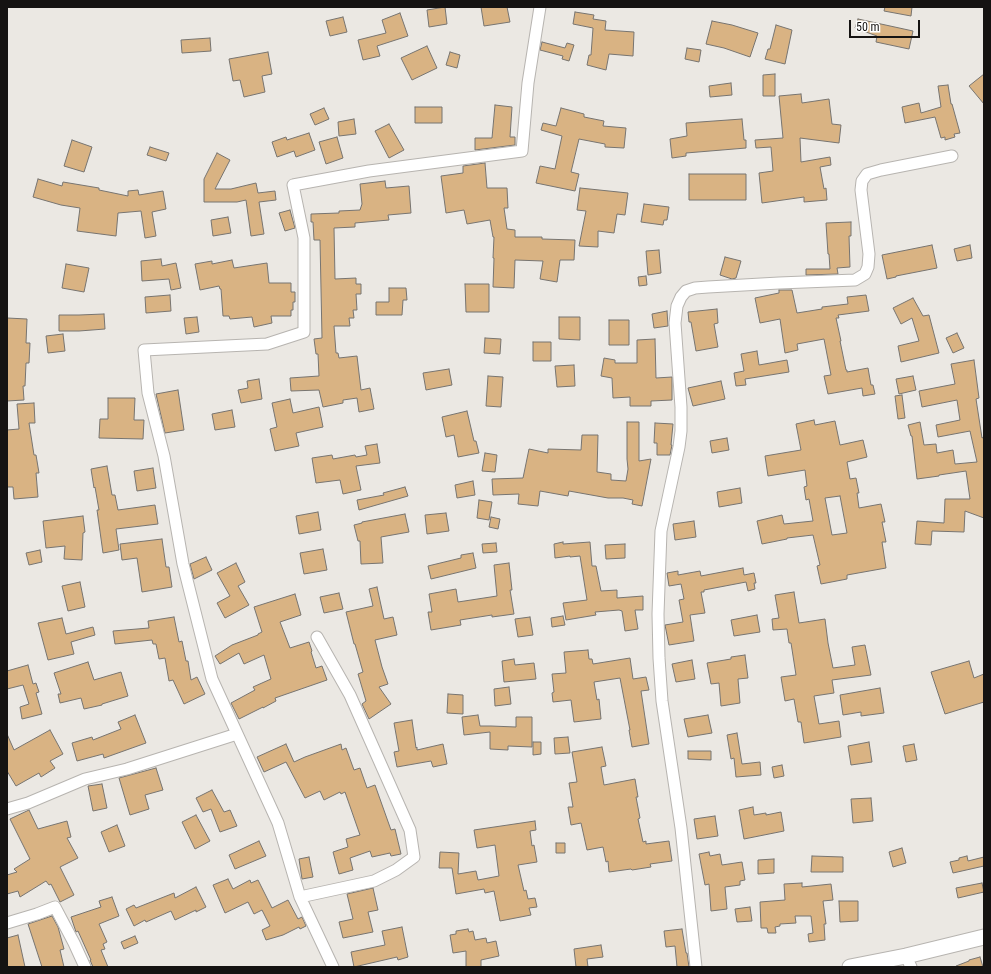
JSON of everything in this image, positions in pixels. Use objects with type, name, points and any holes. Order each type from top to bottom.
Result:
[{"type":"main road","points":[[850,967],[908,962],[984,938]]},
{"type":"street","points":[[333,967],[300,896],[278,823],[212,679],[183,564],[164,456],[148,393],[144,350],[267,344],[304,332],[304,238],[293,185],[370,171],[522,152],[528,83],[540,7]]},
{"type":"street","points":[[696,967],[681,828],[662,700],[659,658],[658,621],[661,531],[681,431],[681,407],[675,323],[677,306],[681,297],[686,291],[695,288],[855,280],[865,274],[868,268],[869,254],[861,190],[862,181],[867,174],[952,156]]},
{"type":"street","points":[[300,896],[374,881],[396,870],[414,857],[410,830],[350,695],[317,637]]},
{"type":"street","points":[[7,809],[28,803],[85,779],[127,769],[237,734]]},
{"type":"street","points":[[7,922],[56,908],[74,943],[84,967]]},
{"type":"building","points":[[445,7],[447,24],[429,27],[427,10]]},
{"type":"building","points":[[481,7],[507,7],[510,22],[484,26]]},
{"type":"building","points":[[885,7],[912,7],[911,16],[884,11]]},
{"type":"building","points":[[575,12],[594,15],[593,19],[606,21],[605,30],[634,32],[633,56],[609,54],[606,70],[587,65],[589,55],[591,55],[593,28],[573,24]]},
{"type":"building","points":[[400,13],[408,36],[377,46],[380,56],[363,60],[358,40],[386,33],[382,20]]},
{"type":"building","points":[[343,17],[347,32],[330,36],[326,21]]},
{"type":"building","points":[[858,19],[913,31],[909,49],[876,42],[877,36],[855,28]]},
{"type":"building","points":[[712,21],[758,33],[750,57],[724,48],[706,44]]},
{"type":"building","points":[[776,25],[792,30],[785,64],[765,59],[768,49],[770,49]]},
{"type":"building","points":[[210,38],[211,51],[182,53],[181,40]]},
{"type":"building","points":[[542,42],[565,48],[567,43],[574,45],[569,61],[562,59],[563,56],[540,50]]},
{"type":"building","points":[[427,46],[437,68],[412,80],[401,58]]},
{"type":"building","points":[[687,48],[701,50],[699,62],[685,59]]},
{"type":"building","points":[[268,52],[272,74],[262,76],[265,92],[244,97],[240,80],[233,81],[229,59]]},
{"type":"building","points":[[450,52],[460,55],[457,68],[446,65]]},
{"type":"building","points":[[775,74],[775,96],[763,96],[763,75]]},
{"type":"building","points":[[984,74],[984,104],[969,86]]},
{"type":"building","points":[[731,83],[732,95],[710,97],[709,86]]},
{"type":"building","points":[[948,85],[951,104],[960,133],[954,134],[955,137],[945,140],[945,137],[941,138],[935,117],[905,123],[902,107],[919,103],[921,113],[941,107],[938,86]]},
{"type":"building","points":[[801,94],[802,103],[829,99],[832,124],[841,125],[839,143],[800,138],[801,162],[830,157],[831,165],[820,167],[824,189],[826,188],[827,200],[804,202],[804,197],[762,203],[759,173],[773,171],[771,147],[756,148],[755,140],[783,138],[779,96]]},
{"type":"building","points":[[495,105],[512,107],[510,137],[515,137],[515,145],[475,150],[475,138],[492,138]]},
{"type":"building","points":[[415,107],[442,107],[442,123],[415,123]]},
{"type":"building","points":[[324,108],[329,119],[315,125],[310,114]]},
{"type":"building","points":[[561,108],[584,114],[584,117],[604,121],[603,126],[626,128],[624,148],[605,147],[605,144],[579,139],[571,172],[579,174],[575,191],[536,183],[540,166],[555,169],[562,136],[541,130],[543,123],[556,126]]},
{"type":"building","points":[[354,119],[356,134],[339,136],[338,122]]},
{"type":"building","points":[[742,119],[746,148],[686,153],[686,156],[672,158],[670,139],[687,136],[686,123]]},
{"type":"building","points":[[389,124],[404,150],[389,158],[375,131]]},
{"type":"building","points":[[309,133],[315,150],[296,157],[294,151],[277,157],[272,142],[286,137],[287,140]]},
{"type":"building","points":[[337,137],[343,158],[326,164],[319,142]]},
{"type":"building","points":[[72,140],[92,147],[84,172],[64,166]]},
{"type":"building","points":[[150,147],[169,153],[166,161],[147,155]]},
{"type":"building","points":[[217,153],[230,160],[215,189],[231,189],[256,183],[258,193],[275,191],[276,200],[259,202],[264,234],[251,236],[246,200],[237,202],[204,202],[204,179]]},
{"type":"building","points":[[485,163],[487,188],[507,188],[508,208],[504,208],[507,229],[515,230],[515,237],[542,237],[542,239],[575,240],[574,260],[560,260],[557,282],[540,279],[543,261],[515,260],[514,288],[493,287],[494,237],[490,220],[467,224],[464,210],[446,213],[441,176],[463,173],[463,166]]},
{"type":"building","points":[[689,174],[746,174],[746,200],[689,200]]},
{"type":"building","points":[[38,179],[62,186],[63,182],[99,188],[99,190],[128,196],[128,191],[138,190],[139,195],[163,191],[166,209],[152,212],[156,236],[145,238],[141,211],[118,213],[116,236],[77,231],[80,208],[61,205],[33,197]]},
{"type":"building","points":[[385,181],[386,188],[409,186],[411,213],[388,215],[389,220],[355,223],[355,227],[334,228],[335,279],[356,278],[356,284],[361,284],[361,294],[356,294],[357,310],[353,310],[354,318],[349,318],[350,326],[334,326],[336,353],[338,353],[339,358],[357,356],[361,390],[370,388],[374,409],[359,412],[357,398],[343,400],[343,403],[323,407],[319,390],[291,391],[290,378],[319,376],[318,354],[316,354],[314,339],[322,338],[320,240],[314,240],[311,214],[339,213],[339,211],[360,210],[362,204],[360,184]]},
{"type":"building","points":[[580,188],[628,193],[625,215],[617,214],[614,233],[598,231],[598,247],[579,246],[586,211],[577,210]]},
{"type":"building","points":[[644,204],[669,207],[667,220],[664,220],[663,225],[641,222]]},
{"type":"building","points":[[290,210],[295,228],[285,231],[279,213]]},
{"type":"building","points":[[228,217],[231,233],[213,236],[211,220]]},
{"type":"building","points":[[851,222],[851,236],[849,236],[850,267],[837,268],[838,274],[806,275],[806,269],[830,269],[826,223]]},
{"type":"building","points":[[932,245],[937,268],[887,279],[882,255]]},
{"type":"building","points":[[970,245],[972,258],[957,261],[954,249]]},
{"type":"building","points":[[659,250],[661,273],[648,275],[646,251]]},
{"type":"building","points":[[725,257],[741,261],[736,278],[732,279],[720,275]]},
{"type":"building","points":[[161,259],[162,266],[176,263],[181,288],[171,290],[169,279],[142,281],[141,261]]},
{"type":"building","points":[[232,260],[234,268],[267,263],[269,283],[291,283],[291,292],[295,292],[295,302],[293,302],[291,316],[271,316],[272,323],[254,327],[252,317],[230,319],[229,316],[223,316],[221,289],[219,286],[200,290],[195,264],[212,261],[212,264]]},
{"type":"building","points":[[66,264],[89,268],[84,292],[62,288]]},
{"type":"building","points":[[646,276],[647,285],[639,286],[638,277]]},
{"type":"building","points":[[465,284],[489,284],[489,312],[466,312]]},
{"type":"building","points":[[389,288],[406,288],[407,300],[403,300],[402,315],[376,315],[376,302],[389,302]]},
{"type":"building","points":[[779,290],[792,290],[797,313],[822,309],[822,307],[848,304],[847,297],[866,295],[869,311],[838,315],[839,318],[836,318],[847,372],[868,368],[871,385],[873,385],[875,394],[863,396],[862,388],[828,394],[824,376],[831,375],[824,339],[797,344],[798,350],[785,353],[780,319],[760,323],[755,298],[779,293]]},
{"type":"building","points":[[170,295],[171,311],[146,313],[145,297]]},
{"type":"building","points":[[913,298],[923,316],[929,315],[939,353],[901,362],[898,346],[919,341],[912,318],[901,324],[893,308]]},
{"type":"building","points":[[717,309],[718,323],[714,324],[718,347],[696,351],[688,312]]},
{"type":"building","points":[[667,311],[668,326],[654,328],[652,314]]},
{"type":"building","points":[[104,314],[105,329],[59,331],[59,315]]},
{"type":"building","points":[[197,317],[199,332],[186,334],[184,318]]},
{"type":"building","points":[[559,317],[580,317],[580,340],[559,339]]},
{"type":"building","points":[[7,318],[27,319],[26,343],[30,343],[29,363],[26,363],[25,386],[23,386],[24,400],[7,401]]},
{"type":"building","points":[[609,320],[629,320],[629,345],[609,345]]},
{"type":"building","points":[[957,333],[964,348],[953,353],[946,338]]},
{"type":"building","points":[[63,334],[65,351],[48,353],[46,336]]},
{"type":"building","points":[[485,338],[501,339],[500,354],[484,353]]},
{"type":"building","points":[[655,339],[656,378],[672,377],[672,400],[651,401],[651,406],[630,406],[630,397],[613,398],[612,378],[601,376],[604,358],[615,360],[615,363],[637,363],[637,340]]},
{"type":"building","points":[[533,342],[551,342],[551,361],[533,361]]},
{"type":"building","points":[[757,351],[759,365],[787,360],[789,372],[745,379],[746,385],[736,386],[734,373],[744,371],[741,354]]},
{"type":"building","points":[[974,360],[979,398],[976,399],[982,438],[984,437],[984,518],[965,511],[964,532],[932,531],[931,545],[915,544],[917,521],[944,523],[945,499],[970,499],[966,471],[917,479],[912,436],[908,425],[920,422],[924,445],[936,444],[937,453],[953,450],[955,464],[977,462],[970,431],[938,437],[936,425],[960,420],[957,400],[922,407],[919,391],[955,384],[951,364]]},
{"type":"building","points":[[574,365],[575,386],[557,387],[555,366]]},
{"type":"building","points":[[449,369],[452,385],[426,390],[423,373]]},
{"type":"building","points":[[488,376],[503,377],[501,407],[486,406]]},
{"type":"building","points":[[913,376],[916,390],[899,394],[896,379]]},
{"type":"building","points":[[259,379],[262,399],[241,403],[238,390],[248,388],[247,381]]},
{"type":"building","points":[[721,381],[725,399],[693,406],[688,388]]},
{"type":"building","points":[[178,390],[184,430],[165,433],[156,394]]},
{"type":"building","points":[[902,395],[905,418],[898,419],[895,396]]},
{"type":"building","points":[[108,398],[135,398],[134,420],[144,420],[143,439],[99,438],[100,419],[108,419]]},
{"type":"building","points":[[290,399],[293,413],[319,407],[323,427],[296,433],[299,446],[275,451],[270,429],[277,427],[272,403]]},
{"type":"building","points":[[34,403],[35,423],[29,423],[34,455],[36,455],[39,473],[36,473],[38,497],[14,499],[13,487],[7,487],[7,430],[19,429],[17,404]]},
{"type":"building","points":[[232,410],[235,427],[215,430],[212,414]]},
{"type":"building","points":[[467,411],[474,441],[476,441],[479,453],[458,457],[454,435],[446,437],[442,417]]},
{"type":"building","points":[[814,420],[815,425],[835,421],[840,445],[863,440],[867,457],[847,462],[850,479],[856,478],[859,493],[857,493],[859,508],[881,504],[885,522],[882,522],[886,542],[882,542],[886,568],[847,575],[847,579],[821,584],[817,566],[820,565],[813,535],[787,538],[762,544],[757,521],[782,515],[784,524],[813,521],[809,499],[806,500],[804,487],[807,486],[805,470],[768,476],[765,456],[801,450],[796,424]],"holes":[[[840,496],[847,533],[832,535],[825,498]]]},
{"type":"building","points":[[627,422],[639,422],[639,461],[651,459],[642,506],[632,504],[633,500],[608,498],[569,491],[568,496],[540,491],[538,506],[518,504],[519,494],[493,495],[492,479],[523,478],[529,449],[548,453],[548,449],[581,450],[582,435],[598,435],[597,472],[611,474],[611,480],[626,481],[628,469]]},
{"type":"building","points":[[655,423],[673,424],[670,455],[657,455],[657,443],[654,443]]},
{"type":"building","points":[[727,438],[729,450],[712,453],[710,441]]},
{"type":"building","points":[[377,444],[380,463],[356,466],[361,490],[343,494],[340,480],[316,483],[312,458],[332,455],[333,459],[355,455],[356,457],[367,455],[365,446]]},
{"type":"building","points":[[485,453],[497,455],[495,472],[482,471]]},
{"type":"building","points":[[107,466],[112,495],[115,495],[118,510],[155,505],[158,524],[116,529],[119,550],[103,553],[97,510],[99,510],[91,469]]},
{"type":"building","points":[[153,468],[156,488],[137,491],[134,471]]},
{"type":"building","points":[[473,481],[475,495],[457,498],[455,485]]},
{"type":"building","points":[[405,487],[408,496],[359,510],[357,500],[384,495],[383,493]]},
{"type":"building","points":[[740,488],[742,503],[719,507],[717,492]]},
{"type":"building","points":[[479,500],[492,502],[489,520],[477,518]]},
{"type":"building","points":[[318,512],[321,530],[299,534],[296,516]]},
{"type":"building","points":[[446,513],[449,531],[427,534],[425,515]]},
{"type":"building","points":[[405,514],[409,532],[381,537],[383,563],[361,564],[360,541],[358,541],[354,525],[362,522]]},
{"type":"building","points":[[83,516],[85,532],[83,533],[82,560],[64,559],[65,546],[46,548],[43,521]]},
{"type":"building","points":[[491,517],[500,519],[498,529],[489,527]]},
{"type":"building","points":[[694,521],[696,537],[675,540],[673,524]]},
{"type":"building","points":[[162,539],[166,567],[169,567],[172,587],[142,592],[137,558],[122,560],[120,544]]},
{"type":"building","points":[[563,542],[563,544],[590,542],[592,566],[596,566],[601,591],[617,590],[617,598],[643,596],[643,610],[635,610],[638,629],[625,631],[622,611],[619,610],[595,612],[596,615],[566,620],[563,603],[587,600],[580,556],[555,558],[554,544]]},
{"type":"building","points":[[496,543],[497,552],[483,553],[482,544]]},
{"type":"building","points":[[625,544],[625,558],[606,559],[605,545]]},
{"type":"building","points":[[323,549],[327,570],[304,574],[300,553]]},
{"type":"building","points":[[40,550],[42,562],[29,565],[26,553]]},
{"type":"building","points":[[473,553],[476,568],[431,579],[428,566],[461,558],[461,555]]},
{"type":"building","points":[[206,557],[212,570],[194,579],[190,564]]},
{"type":"building","points":[[236,563],[245,582],[238,586],[249,605],[225,618],[217,603],[230,596],[217,573]]},
{"type":"building","points":[[509,563],[512,590],[510,590],[514,614],[492,617],[492,615],[460,620],[461,625],[431,630],[428,612],[432,612],[429,594],[456,589],[458,602],[497,596],[494,565]]},
{"type":"building","points":[[743,568],[744,575],[754,573],[756,583],[754,583],[755,589],[748,591],[746,582],[704,590],[704,592],[701,592],[705,613],[690,615],[694,641],[669,645],[665,625],[683,622],[679,600],[684,599],[681,584],[669,586],[667,573],[678,571],[678,575],[700,571],[701,576]]},
{"type":"building","points":[[80,582],[85,607],[68,611],[62,586]]},
{"type":"building","points":[[377,587],[384,619],[393,617],[397,635],[375,640],[388,684],[379,687],[391,704],[369,719],[362,704],[366,701],[358,674],[363,672],[346,612],[373,606],[369,589]]},
{"type":"building","points":[[794,592],[799,623],[825,619],[833,668],[855,665],[852,647],[865,645],[871,675],[832,680],[834,693],[814,696],[819,724],[839,721],[841,737],[804,743],[801,722],[798,722],[794,699],[785,701],[781,677],[796,675],[791,643],[789,643],[787,629],[773,630],[772,619],[779,618],[775,595]]},
{"type":"building","points":[[339,593],[343,609],[324,613],[320,597]]},
{"type":"building","points":[[295,594],[301,615],[280,622],[290,648],[309,642],[316,668],[322,666],[327,680],[275,698],[276,701],[239,719],[231,703],[255,690],[253,687],[271,679],[264,655],[244,664],[239,653],[220,664],[215,656],[232,645],[262,632],[254,607]]},
{"type":"building","points":[[757,615],[760,632],[734,636],[731,620]]},
{"type":"building","points":[[563,616],[565,625],[552,627],[551,618]]},
{"type":"building","points":[[174,617],[179,642],[182,641],[186,661],[188,661],[191,680],[197,677],[205,694],[184,704],[173,680],[169,681],[165,658],[159,659],[156,644],[153,644],[152,640],[115,644],[113,631],[149,628],[148,621]]},
{"type":"building","points":[[530,617],[533,635],[518,637],[515,619]]},
{"type":"building","points":[[62,618],[66,634],[93,627],[95,635],[71,642],[74,654],[48,660],[38,623]]},
{"type":"building","points":[[588,650],[589,659],[592,659],[593,664],[630,658],[633,679],[646,677],[649,690],[641,691],[649,744],[632,747],[620,678],[594,682],[597,700],[599,699],[601,719],[574,722],[571,700],[553,702],[552,693],[554,692],[552,674],[566,673],[564,652]]},
{"type":"building","points":[[745,655],[748,678],[738,679],[740,703],[721,706],[719,683],[711,684],[707,663]]},
{"type":"building","points":[[514,659],[515,665],[534,663],[536,679],[504,682],[502,661]]},
{"type":"building","points":[[692,660],[695,679],[676,682],[672,664]]},
{"type":"building","points":[[969,661],[974,678],[984,674],[984,702],[945,714],[931,672]]},
{"type":"building","points":[[88,662],[94,680],[121,672],[128,696],[102,705],[84,709],[81,698],[60,703],[58,694],[61,694],[54,673]]},
{"type":"building","points":[[28,665],[33,684],[36,683],[39,692],[36,693],[42,714],[22,719],[20,707],[29,704],[23,685],[7,689],[7,671]]},
{"type":"building","points":[[509,687],[511,704],[495,706],[494,689]]},
{"type":"building","points":[[880,688],[884,713],[861,716],[861,712],[843,715],[840,695]]},
{"type":"building","points":[[448,694],[463,695],[463,714],[447,713]]},
{"type":"building","points":[[135,715],[146,743],[104,758],[103,754],[77,761],[72,743],[92,737],[93,740],[121,729],[118,722]]},
{"type":"building","points":[[478,715],[480,726],[516,727],[516,717],[532,717],[532,747],[508,746],[508,750],[490,749],[490,732],[464,735],[462,717]]},
{"type":"building","points":[[708,715],[712,733],[688,737],[684,719]]},
{"type":"building","points":[[412,720],[417,750],[443,744],[447,764],[433,767],[431,761],[397,767],[394,752],[399,751],[394,723]]},
{"type":"building","points":[[50,730],[63,754],[50,761],[55,768],[41,777],[39,773],[16,786],[7,771],[7,734],[14,750]]},
{"type":"building","points":[[737,733],[742,764],[760,762],[761,775],[736,777],[734,758],[731,759],[727,735]]},
{"type":"building","points":[[568,737],[570,753],[555,754],[554,738]]},
{"type":"building","points":[[533,742],[541,742],[541,754],[533,755]]},
{"type":"building","points":[[869,742],[872,762],[851,765],[848,746]]},
{"type":"building","points":[[286,744],[294,762],[341,744],[342,750],[346,748],[354,770],[360,768],[367,788],[375,785],[391,830],[395,829],[401,854],[391,856],[390,853],[372,857],[370,851],[350,858],[353,870],[339,874],[333,852],[348,847],[346,839],[360,835],[345,792],[341,794],[340,792],[324,800],[320,791],[305,798],[286,762],[264,772],[257,757]]},
{"type":"building","points":[[914,744],[917,760],[906,762],[903,746]]},
{"type":"building","points":[[602,747],[606,766],[601,767],[604,785],[635,779],[638,797],[636,797],[640,818],[638,819],[643,842],[646,841],[646,844],[669,841],[672,861],[650,864],[651,867],[609,872],[608,861],[606,862],[603,847],[587,850],[581,823],[571,825],[568,807],[573,807],[569,783],[577,782],[572,752]]},
{"type":"building","points":[[688,751],[711,751],[711,760],[688,759]]},
{"type":"building","points":[[782,765],[784,776],[774,778],[772,767]]},
{"type":"building","points":[[156,768],[163,790],[145,795],[149,809],[130,815],[119,778]]},
{"type":"building","points":[[102,784],[107,808],[93,811],[88,786]]},
{"type":"building","points":[[212,790],[224,812],[230,810],[237,826],[220,832],[211,809],[203,812],[196,798]]},
{"type":"building","points":[[871,798],[873,821],[853,823],[851,799]]},
{"type":"building","points":[[753,807],[754,815],[766,813],[766,815],[781,812],[784,831],[744,839],[739,810]]},
{"type":"building","points":[[29,810],[38,829],[67,821],[71,837],[67,838],[78,858],[60,867],[74,895],[60,902],[51,884],[49,885],[46,881],[20,897],[18,891],[7,894],[7,875],[17,872],[14,869],[30,859],[10,819]]},
{"type":"building","points":[[196,815],[210,841],[195,849],[182,822]]},
{"type":"building","points":[[715,816],[718,836],[697,839],[694,819]]},
{"type":"building","points":[[535,821],[536,830],[530,831],[532,846],[534,845],[537,862],[518,865],[524,891],[526,890],[528,899],[535,898],[537,907],[529,908],[531,915],[500,921],[494,891],[485,893],[484,889],[456,894],[452,868],[439,868],[440,852],[459,853],[458,874],[476,871],[478,880],[499,876],[495,845],[477,848],[474,830]]},
{"type":"building","points":[[117,825],[125,846],[109,852],[101,832]]},
{"type":"building","points":[[259,841],[266,856],[235,869],[229,855]]},
{"type":"building","points":[[556,843],[565,843],[565,853],[556,853]]},
{"type":"building","points":[[902,848],[906,863],[893,867],[889,852]]},
{"type":"building","points":[[709,852],[710,856],[720,854],[722,865],[742,862],[745,880],[740,881],[740,885],[725,887],[727,909],[711,911],[709,884],[705,885],[699,854]]},
{"type":"building","points":[[812,856],[843,857],[843,872],[811,872]]},
{"type":"building","points":[[967,856],[968,861],[984,857],[984,866],[953,873],[950,862]]},
{"type":"building","points":[[309,857],[313,877],[302,879],[299,859]]},
{"type":"building","points":[[774,859],[774,873],[758,874],[758,860]]},
{"type":"building","points":[[228,879],[233,889],[250,880],[251,883],[258,880],[272,908],[288,900],[298,919],[302,917],[306,926],[300,929],[299,927],[283,935],[266,940],[262,930],[270,926],[262,910],[254,914],[248,902],[225,913],[213,885]]},
{"type":"building","points":[[802,883],[802,887],[831,884],[833,900],[823,901],[826,924],[824,924],[825,940],[809,942],[808,934],[813,933],[811,916],[795,916],[796,923],[780,924],[780,926],[775,927],[776,933],[768,933],[767,928],[761,928],[760,902],[785,900],[784,884]]},
{"type":"building","points":[[982,883],[984,892],[958,898],[956,888]]},
{"type":"building","points":[[196,887],[206,907],[175,920],[171,911],[146,922],[145,920],[134,926],[126,909],[134,905],[136,908],[174,893],[175,898]]},
{"type":"building","points":[[373,888],[378,910],[368,912],[373,932],[343,938],[339,922],[353,919],[347,894]]},
{"type":"building","points":[[112,897],[119,916],[99,924],[107,942],[103,944],[105,949],[101,950],[108,967],[93,967],[78,931],[76,932],[71,917],[101,907],[99,901]]},
{"type":"building","points":[[839,901],[858,901],[858,921],[840,922]]},
{"type":"building","points":[[750,907],[752,921],[737,922],[735,909]]},
{"type":"building","points":[[52,916],[58,927],[64,949],[60,950],[64,967],[42,967],[28,924]]},
{"type":"building","points":[[402,927],[408,957],[398,960],[397,957],[354,967],[351,952],[385,945],[382,931]]},
{"type":"building","points":[[468,929],[469,932],[473,931],[475,940],[486,938],[487,943],[496,941],[499,956],[481,960],[481,967],[466,967],[466,951],[453,953],[450,935],[456,934],[456,931]]},
{"type":"building","points":[[682,929],[689,967],[677,967],[675,946],[666,947],[664,931]]},
{"type":"building","points":[[18,935],[25,967],[7,967],[7,938]]},
{"type":"building","points":[[135,936],[138,943],[124,949],[121,942]]},
{"type":"building","points":[[601,945],[603,957],[587,959],[588,967],[576,967],[574,949]]},
{"type":"building","points":[[980,957],[983,967],[956,967],[969,960]]}]
